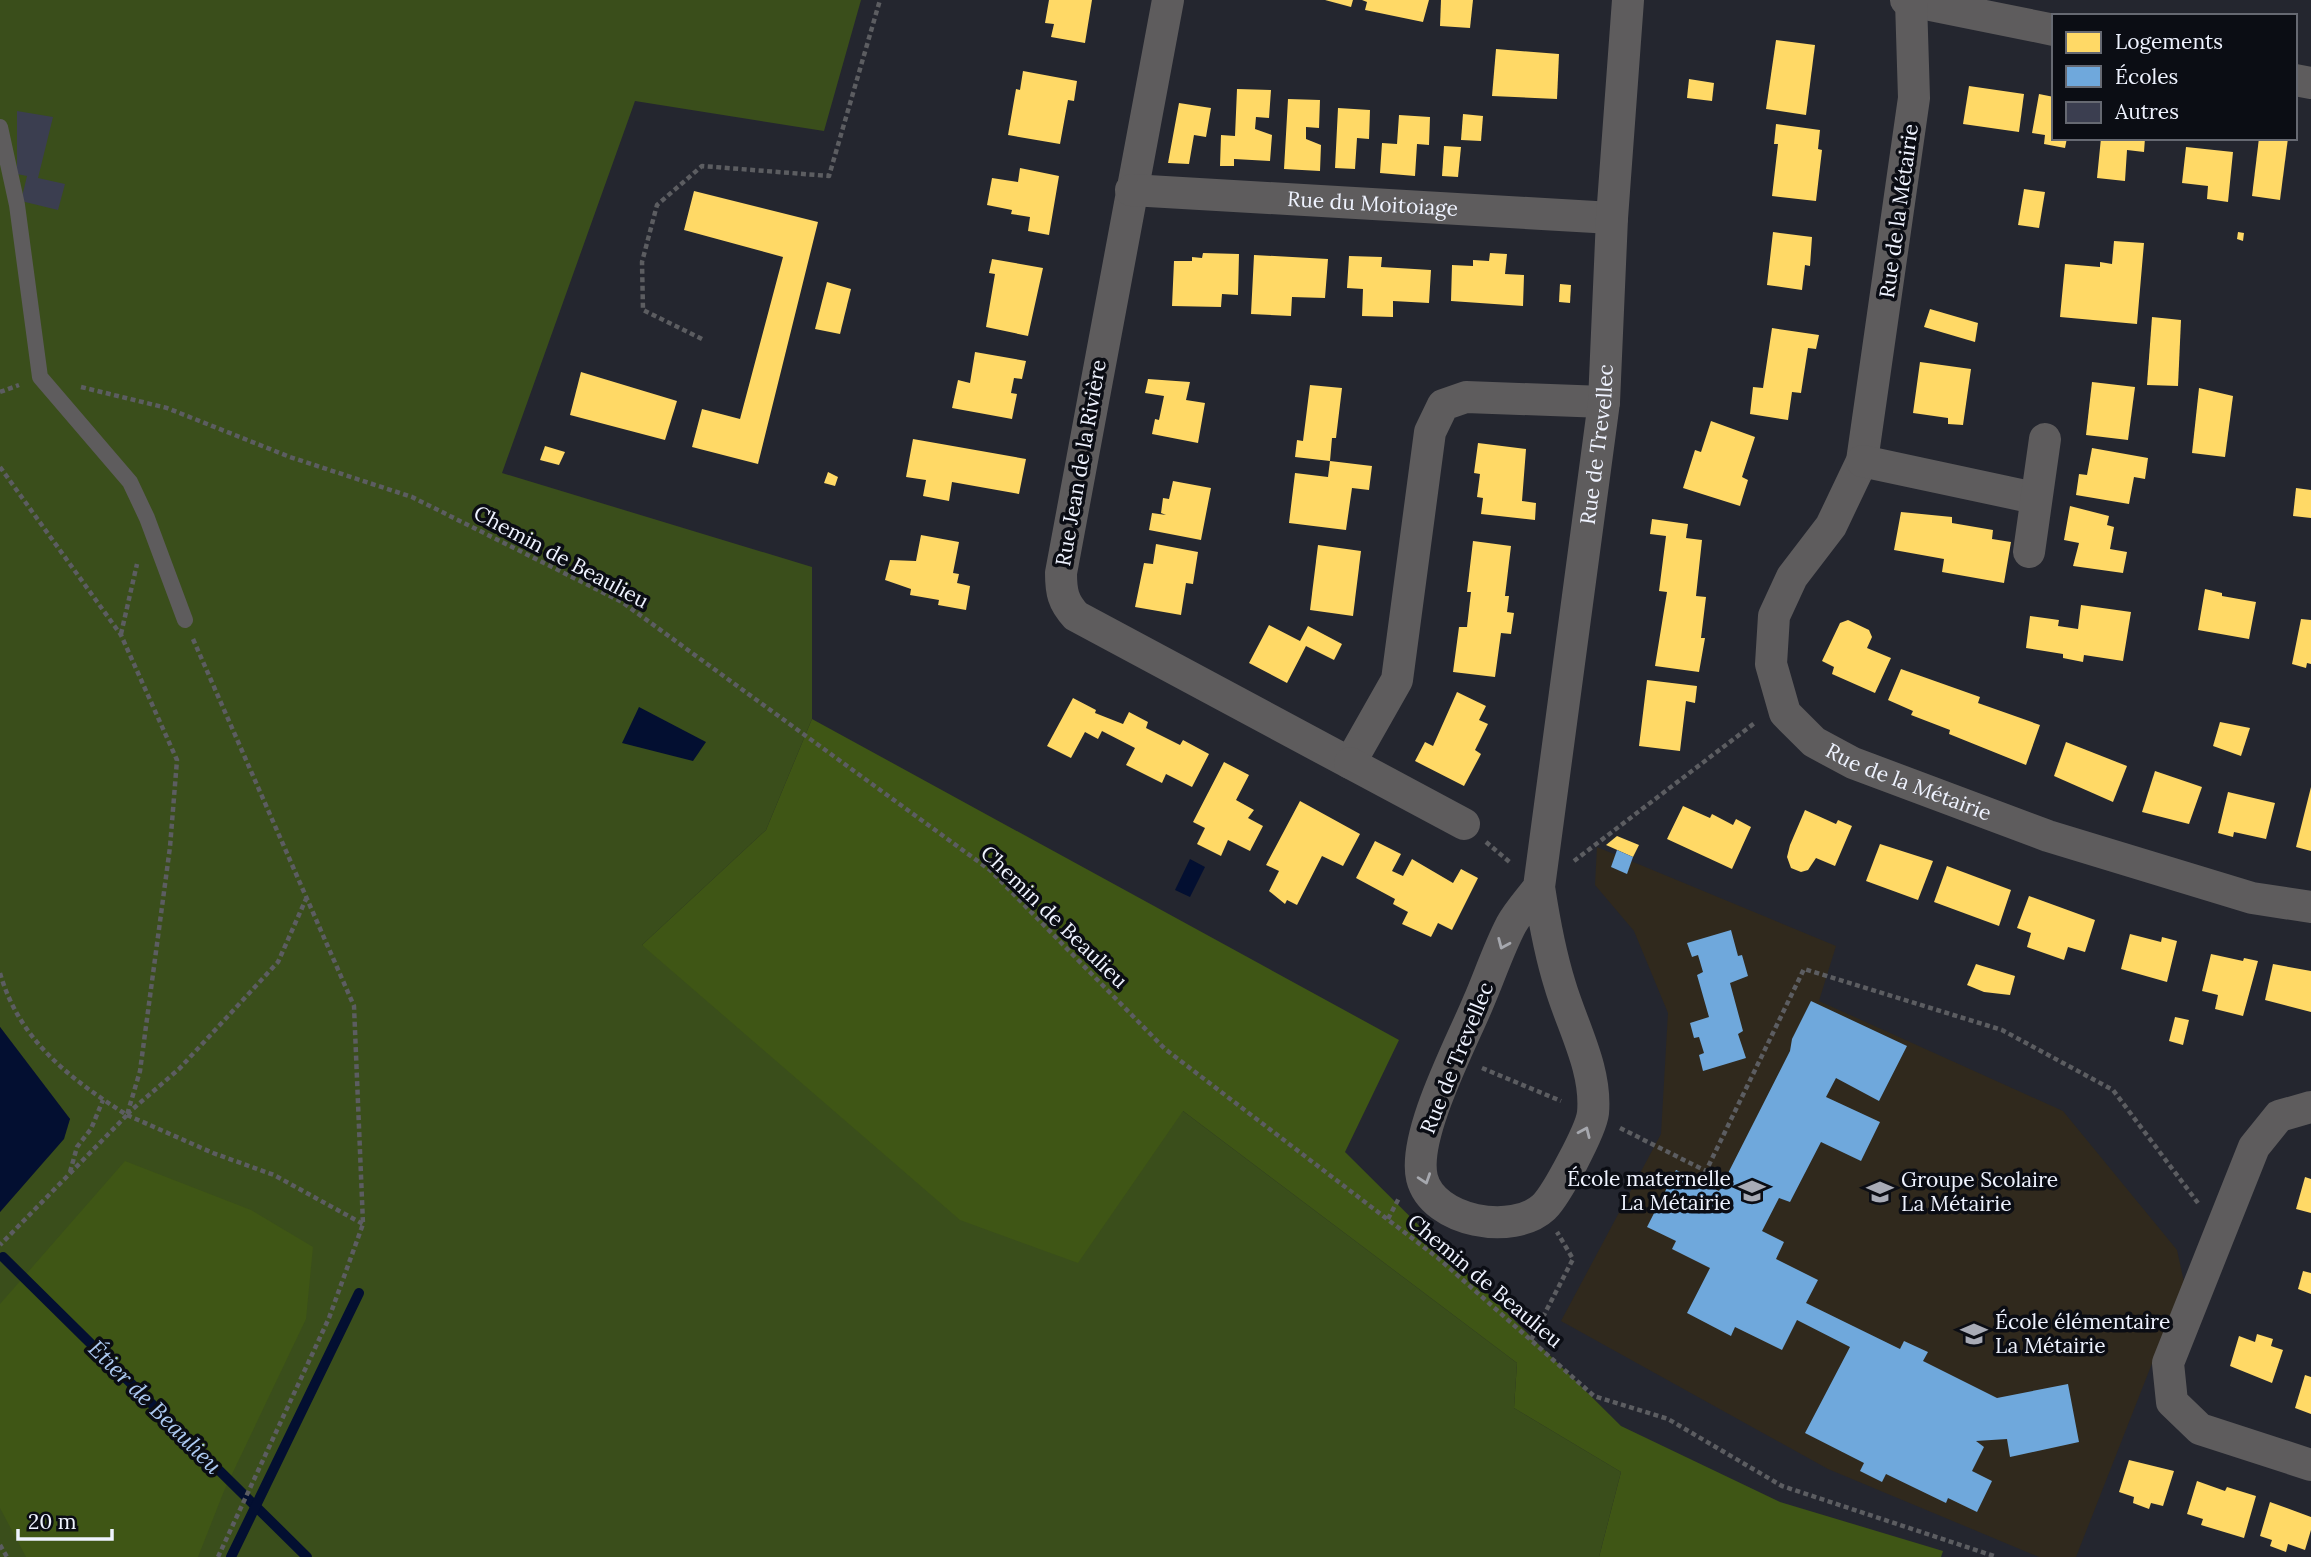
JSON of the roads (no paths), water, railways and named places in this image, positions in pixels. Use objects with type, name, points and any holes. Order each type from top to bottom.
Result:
[{"type":"street","name":"Rue Jean de la Rivière","points":[[1168,0],[1061,573],[1061,592],[1065,605],[1088,625],[1464,824]]},
{"type":"street","name":"Rue de Trevellec","points":[[1539,887],[1511,924],[1431,1115],[1420,1157],[1422,1180],[1439,1205],[1471,1219],[1496,1222],[1520,1219],[1544,1208],[1564,1179],[1593,1114],[1588,1065],[1553,962],[1539,887],[1604,402],[1612,218],[1628,0]]},
{"type":"street","points":[[1909,1],[2052,30]]},
{"type":"street","name":"Rue de la Métairie","points":[[1909,1],[1914,98],[1862,461],[1831,526],[1792,577],[1774,616],[1771,664],[1785,713],[1814,742],[1853,763],[2048,836],[2252,898],[2311,907]]},
{"type":"street","name":"Rue du Moitoiage","points":[[1131,190],[1612,218]]},
{"type":"street","points":[[1350,763],[1396,680],[1430,432],[1443,405],[1466,397],[1604,402]]},
{"type":"street","points":[[2029,552],[2045,439]]},
{"type":"street","points":[[1862,461],[2035,498]]},
{"type":"street","points":[[2311,1107],[2279,1116],[2254,1147],[2168,1363],[2172,1402],[2200,1429],[2311,1465]]},
{"type":"lane","points":[[0,127],[17,205],[40,377],[130,482],[147,518],[185,620]]},
{"type":"water","points":[[639,707],[706,742],[693,761],[622,743]]},
{"type":"water","points":[[1190,859],[1205,867],[1190,897],[1175,890]]},
{"type":"water","points":[[0,1027],[70,1119],[64,1139],[0,1212]]},
{"type":"waterway","name":"Étier de Beaulieu","points":[[3,1257],[307,1557]]},
{"type":"waterway","points":[[231,1557],[359,1293]]},
{"type":"place","name":"École maternelle La Métairie","points":[[1752,1191]]},
{"type":"place","name":"Groupe Scolaire La Métairie","points":[[1880,1192]]},
{"type":"place","name":"École élémentaire La Métairie","points":[[1974,1334]]}]
